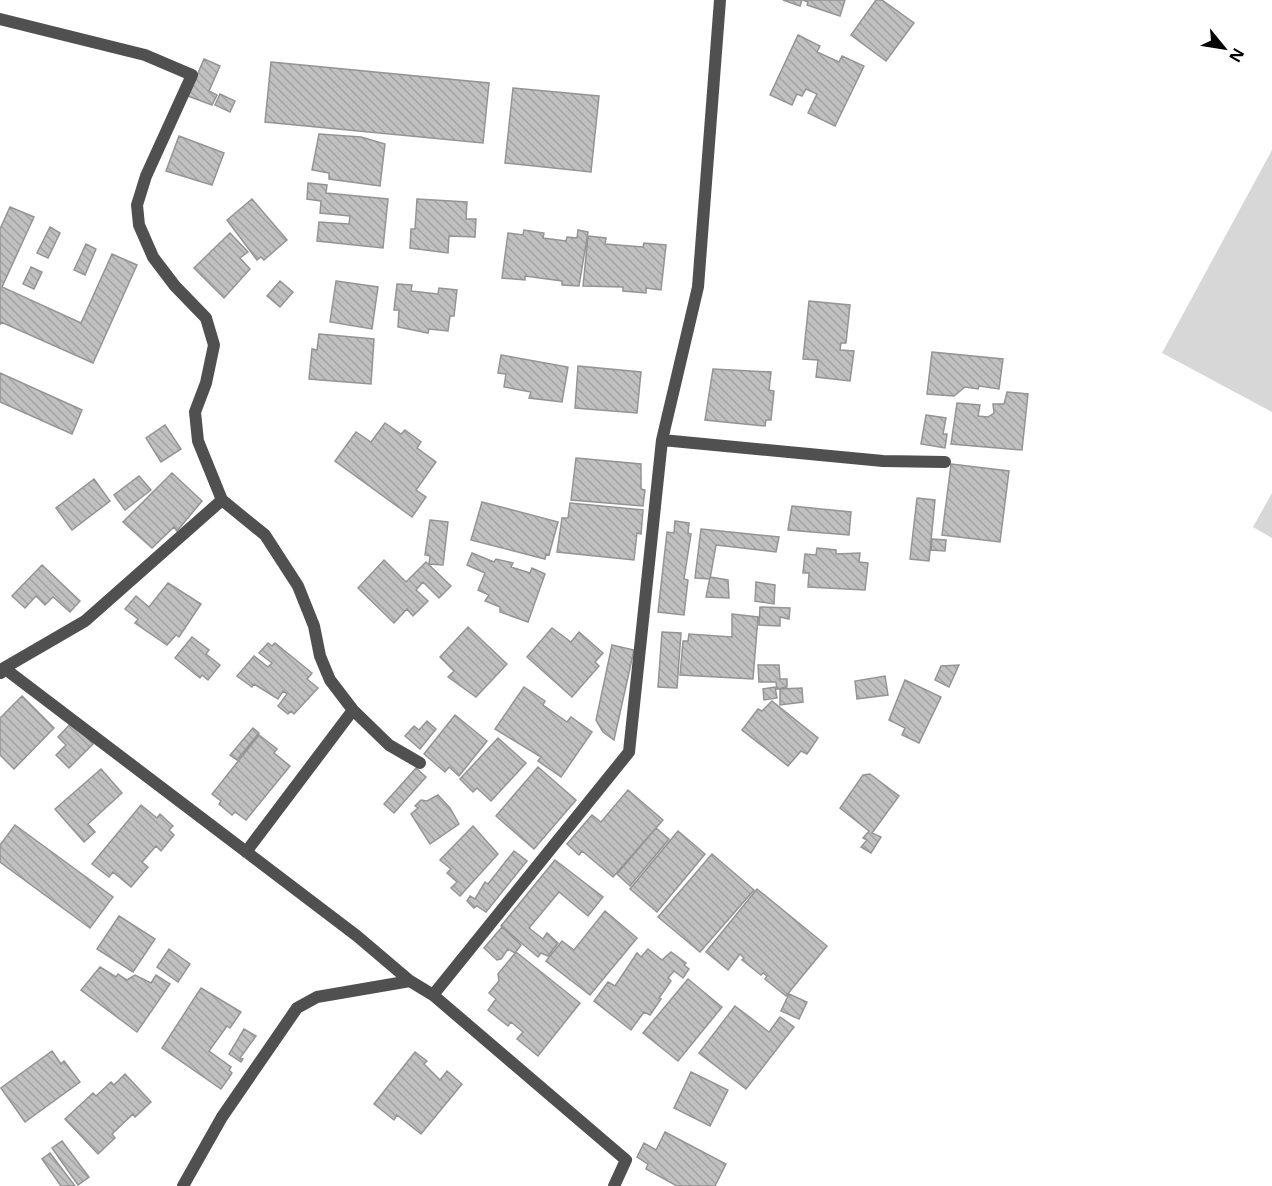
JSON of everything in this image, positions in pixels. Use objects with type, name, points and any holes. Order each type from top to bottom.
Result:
[{"type":"street","points":[[433,995],[629,752],[662,440],[698,287],[720,0]]},
{"type":"street","points":[[0,19],[145,55],[192,75],[146,176],[137,205],[140,225],[153,257],[174,286],[206,318],[214,345],[206,383],[195,412],[198,441],[222,500],[265,535],[288,568],[314,626],[320,657],[330,680],[354,710],[389,745],[420,763]]},
{"type":"street","points":[[662,440],[883,461],[945,462]]},
{"type":"street","points":[[222,500],[85,621],[2,671],[357,936],[410,981],[433,995],[626,1160],[614,1186]]},
{"type":"street","points":[[246,852],[354,710]]},
{"type":"street","points":[[183,1186],[222,1117],[297,1008],[317,997],[410,981]]},
{"type":"shaded area","points":[[1272,150],[1272,412],[1162,353]]},
{"type":"shaded area","points":[[1272,493],[1272,538],[1253,527]]},
{"type":"building","points":[[783,0],[802,0],[800,6]]},
{"type":"building","points":[[803,0],[845,0],[840,16],[807,5],[808,2]]},
{"type":"building","points":[[876,0],[882,0],[914,23],[886,61],[851,35]]},
{"type":"building","points":[[798,35],[820,46],[817,52],[839,62],[842,56],[864,66],[835,126],[808,113],[817,94],[806,89],[802,96],[797,94],[792,105],[770,95]]},
{"type":"building","points":[[204,59],[220,66],[209,91],[217,95],[212,105],[188,96]]},
{"type":"building","points":[[271,62],[489,83],[483,143],[265,122]]},
{"type":"building","points":[[513,88],[599,96],[591,172],[505,163]]},
{"type":"building","points":[[220,94],[235,101],[230,112],[215,105]]},
{"type":"building","points":[[319,134],[361,137],[385,144],[380,186],[329,179],[329,173],[312,170]]},
{"type":"building","points":[[179,136],[224,153],[212,185],[166,171]]},
{"type":"building","points":[[308,183],[327,185],[326,193],[388,199],[383,248],[317,241],[319,222],[349,224],[350,216],[320,213],[321,201],[307,199]]},
{"type":"building","points":[[252,199],[287,240],[264,260],[261,257],[257,260],[227,220]]},
{"type":"building","points":[[417,199],[467,202],[466,219],[476,219],[475,237],[449,236],[448,253],[410,248],[411,229],[415,229]]},
{"type":"building","points":[[10,207],[34,217],[2,287],[81,323],[112,254],[137,265],[93,363],[1,322],[0,325],[0,229]]},
{"type":"building","points":[[50,227],[60,233],[48,258],[37,253]]},
{"type":"building","points":[[524,230],[544,233],[543,238],[566,241],[567,237],[577,238],[578,230],[588,232],[579,286],[562,285],[562,281],[525,276],[525,280],[502,278],[508,233],[523,235]]},
{"type":"building","points":[[230,233],[248,252],[240,258],[250,269],[224,298],[194,268]]},
{"type":"building","points":[[588,236],[606,238],[605,244],[643,247],[644,243],[666,245],[661,290],[646,288],[646,293],[623,291],[623,287],[583,286]]},
{"type":"building","points":[[86,244],[96,249],[85,275],[74,270]]},
{"type":"building","points":[[31,267],[42,272],[34,289],[23,284]]},
{"type":"building","points":[[280,281],[293,292],[280,307],[267,296]]},
{"type":"building","points":[[336,281],[378,287],[372,329],[330,322]]},
{"type":"building","points":[[397,284],[412,285],[411,291],[438,294],[439,288],[457,290],[454,316],[450,316],[448,331],[429,329],[428,333],[398,327],[399,310],[394,310]]},
{"type":"building","points":[[809,301],[850,305],[846,343],[841,343],[840,350],[854,351],[850,381],[816,377],[818,360],[803,359]]},
{"type":"building","points":[[319,334],[374,339],[371,384],[309,379],[312,349],[317,350]]},
{"type":"building","points":[[932,352],[1003,359],[999,389],[979,386],[978,389],[965,387],[954,396],[927,394]]},
{"type":"building","points":[[501,355],[568,367],[562,402],[529,398],[531,392],[504,387],[506,374],[498,373]]},
{"type":"building","points":[[578,366],[641,372],[637,413],[575,408]]},
{"type":"building","points":[[713,369],[771,372],[769,390],[774,391],[771,420],[766,420],[765,426],[705,420]]},
{"type":"building","points":[[0,373],[82,410],[72,434],[0,402]]},
{"type":"building","points":[[1007,392],[1028,394],[1022,450],[951,444],[957,403],[980,405],[978,416],[988,417],[994,413],[993,404],[1004,404]]},
{"type":"building","points":[[926,415],[946,418],[943,434],[947,434],[945,448],[921,444]]},
{"type":"building","points":[[385,423],[401,434],[405,430],[421,442],[417,448],[436,462],[416,490],[426,497],[412,517],[335,461],[356,432],[371,442]]},
{"type":"building","points":[[165,425],[181,449],[161,462],[146,438]]},
{"type":"building","points":[[576,458],[641,464],[641,489],[645,490],[643,506],[571,500]]},
{"type":"building","points":[[951,464],[1009,471],[1000,542],[942,535]]},
{"type":"building","points":[[172,473],[202,501],[177,531],[174,527],[152,548],[123,522]]},
{"type":"building","points":[[139,476],[151,490],[125,510],[114,495]]},
{"type":"building","points":[[94,479],[110,501],[72,530],[56,508]]},
{"type":"building","points":[[917,498],[935,500],[929,561],[910,559]]},
{"type":"building","points":[[482,502],[558,522],[549,555],[546,554],[545,559],[471,540]]},
{"type":"building","points":[[570,503],[643,510],[641,534],[637,533],[634,560],[557,552],[562,518],[568,518]]},
{"type":"building","points":[[792,506],[851,512],[849,535],[788,530]]},
{"type":"building","points":[[430,520],[448,522],[443,565],[429,564],[430,556],[425,555]]},
{"type":"building","points":[[675,521],[689,523],[688,533],[691,534],[684,579],[688,580],[684,615],[658,612],[667,532],[674,533]]},
{"type":"building","points":[[701,529],[779,537],[776,552],[716,545],[710,579],[695,578]]},
{"type":"building","points":[[932,539],[946,540],[945,551],[931,550]]},
{"type":"building","points":[[817,548],[836,550],[836,554],[860,553],[859,562],[868,563],[865,590],[808,587],[809,573],[803,573],[805,554],[816,555]]},
{"type":"building","points":[[472,553],[494,562],[496,559],[513,563],[511,567],[530,573],[532,568],[545,574],[528,622],[500,612],[500,607],[485,601],[489,595],[478,590],[485,573],[467,565]]},
{"type":"building","points":[[384,560],[406,582],[426,562],[451,586],[439,598],[423,582],[416,590],[428,601],[413,616],[407,609],[394,623],[358,588]]},
{"type":"building","points":[[42,565],[80,601],[70,612],[53,597],[45,605],[36,596],[25,608],[12,596]]},
{"type":"building","points":[[710,577],[728,580],[729,598],[706,597]]},
{"type":"building","points":[[756,582],[775,585],[774,604],[755,601]]},
{"type":"building","points":[[168,583],[201,604],[179,637],[176,635],[167,645],[135,623],[138,619],[125,609],[136,596],[149,607]]},
{"type":"building","points":[[760,607],[790,608],[789,619],[780,617],[780,626],[759,625]]},
{"type":"building","points":[[732,614],[758,617],[753,679],[680,675],[683,641],[688,641],[689,634],[732,637]]},
{"type":"building","points":[[468,627],[507,664],[476,697],[448,677],[454,671],[440,657]]},
{"type":"building","points":[[552,628],[571,642],[579,632],[603,653],[595,662],[599,666],[572,697],[527,657]]},
{"type":"building","points":[[662,632],[681,633],[677,688],[658,687]]},
{"type":"building","points":[[192,637],[209,650],[206,654],[220,665],[208,680],[202,675],[200,678],[175,658]]},
{"type":"building","points":[[268,643],[272,646],[275,643],[312,673],[307,679],[318,688],[294,714],[291,711],[288,714],[278,706],[287,694],[283,691],[278,699],[254,684],[252,687],[237,676],[254,656],[268,667],[272,663],[259,653]]},
{"type":"building","points":[[612,645],[634,650],[614,740],[603,732],[596,720]]},
{"type":"building","points":[[758,665],[779,665],[780,679],[787,679],[787,687],[777,689],[776,682],[759,682]]},
{"type":"building","points":[[959,665],[949,687],[935,680],[941,666]]},
{"type":"building","points":[[885,676],[888,695],[857,699],[855,681]]},
{"type":"building","points":[[905,680],[941,697],[919,743],[902,735],[905,728],[889,720]]},
{"type":"building","points":[[524,687],[545,701],[543,705],[567,722],[571,717],[592,732],[561,777],[538,761],[541,757],[495,729]]},
{"type":"building","points":[[775,687],[777,698],[764,700],[763,689]]},
{"type":"building","points":[[802,688],[803,702],[780,705],[780,689]]},
{"type":"building","points":[[22,696],[54,728],[14,769],[0,755],[0,718]]},
{"type":"building","points":[[772,701],[818,738],[807,754],[801,751],[788,766],[742,730],[758,709],[762,711]]},
{"type":"building","points":[[455,715],[487,741],[459,776],[449,767],[445,772],[424,754]]},
{"type":"building","points":[[427,721],[436,729],[420,749],[405,736],[414,726],[419,730]]},
{"type":"building","points":[[72,722],[93,744],[69,768],[56,755],[66,745],[58,737]]},
{"type":"building","points":[[253,728],[259,733],[237,760],[230,755]]},
{"type":"building","points":[[259,735],[277,749],[274,753],[290,766],[246,820],[235,812],[232,815],[219,804],[221,801],[212,794]]},
{"type":"building","points":[[498,738],[526,763],[491,801],[477,788],[473,792],[460,779]]},
{"type":"building","points":[[538,767],[576,800],[534,849],[496,816]]},
{"type":"building","points":[[416,768],[426,777],[394,813],[384,804]]},
{"type":"building","points":[[101,769],[122,793],[88,824],[95,832],[84,842],[55,809]]},
{"type":"building","points":[[870,774],[899,796],[872,833],[881,837],[871,853],[861,847],[867,840],[863,838],[869,831],[840,808],[863,775]]},
{"type":"building","points":[[628,790],[663,820],[613,877],[582,851],[579,855],[567,844],[592,815],[601,822]]},
{"type":"building","points":[[438,795],[450,808],[459,824],[430,844],[411,814],[418,808],[415,806],[421,800],[427,801]]},
{"type":"building","points":[[141,805],[157,818],[160,814],[173,826],[169,830],[174,835],[161,851],[156,846],[142,862],[148,867],[131,887],[113,872],[109,877],[92,864]]},
{"type":"building","points":[[15,825],[113,897],[90,928],[0,862],[0,845]]},
{"type":"building","points":[[473,826],[498,854],[460,896],[451,888],[457,882],[447,873],[451,869],[440,860]]},
{"type":"building","points":[[656,828],[669,839],[630,886],[617,874]]},
{"type":"building","points":[[678,831],[705,854],[657,912],[630,889]]},
{"type":"building","points":[[514,851],[527,861],[486,912],[477,906],[474,908],[467,901],[470,896],[475,899],[485,882],[488,884]]},
{"type":"building","points":[[712,854],[754,890],[700,952],[658,917]]},
{"type":"building","points":[[555,860],[603,897],[588,916],[559,892],[529,928],[543,939],[547,933],[558,943],[548,956],[541,953],[538,957],[501,926]]},
{"type":"building","points":[[757,889],[827,946],[786,996],[765,979],[767,976],[763,973],[761,975],[742,960],[744,958],[740,954],[728,970],[706,952]]},
{"type":"building","points":[[605,911],[637,938],[590,995],[546,961],[562,941],[574,950]]},
{"type":"building","points":[[119,916],[155,939],[133,972],[97,949]]},
{"type":"building","points":[[502,927],[521,945],[515,953],[508,949],[501,959],[497,960],[484,948]]},
{"type":"building","points":[[169,949],[190,964],[178,982],[157,967]]},
{"type":"building","points":[[648,949],[662,960],[671,952],[686,963],[684,965],[689,969],[683,978],[674,971],[668,978],[671,981],[650,1015],[644,1012],[631,1030],[594,1001],[608,982],[615,986],[637,953],[641,957]]},
{"type":"building","points":[[516,952],[580,1003],[538,1056],[517,1039],[523,1032],[511,1022],[508,1026],[488,1010],[496,999],[489,993],[499,981],[498,974]]},
{"type":"building","points":[[100,967],[116,977],[118,974],[127,980],[135,975],[151,983],[156,975],[170,984],[137,1032],[81,990]]},
{"type":"building","points":[[688,979],[722,1007],[678,1061],[643,1033]]},
{"type":"building","points":[[201,988],[241,1012],[230,1028],[227,1026],[209,1051],[231,1067],[229,1070],[232,1073],[221,1089],[162,1048]]},
{"type":"building","points":[[789,994],[807,1002],[799,1019],[781,1011]]},
{"type":"building","points":[[735,1006],[769,1032],[780,1017],[794,1027],[746,1089],[699,1053]]},
{"type":"building","points":[[244,1029],[256,1036],[240,1058],[243,1059],[241,1062],[229,1054]]},
{"type":"building","points":[[52,1051],[61,1064],[64,1061],[80,1082],[25,1122],[1,1088]]},
{"type":"building","points":[[415,1052],[427,1061],[424,1064],[440,1080],[447,1071],[462,1084],[421,1134],[397,1115],[394,1120],[374,1104]]},
{"type":"building","points":[[691,1072],[728,1090],[710,1126],[674,1108]]},
{"type":"building","points":[[125,1074],[151,1102],[135,1117],[133,1114],[112,1134],[115,1138],[98,1154],[65,1119],[93,1093],[96,1096],[111,1082],[114,1085]]},
{"type":"building","points":[[665,1132],[726,1164],[715,1186],[677,1186],[646,1169],[648,1164],[637,1157],[644,1143],[656,1150]]},
{"type":"building","points":[[62,1141],[89,1177],[78,1185],[52,1148]]},
{"type":"building","points":[[50,1153],[75,1186],[61,1186],[42,1159]]}]
